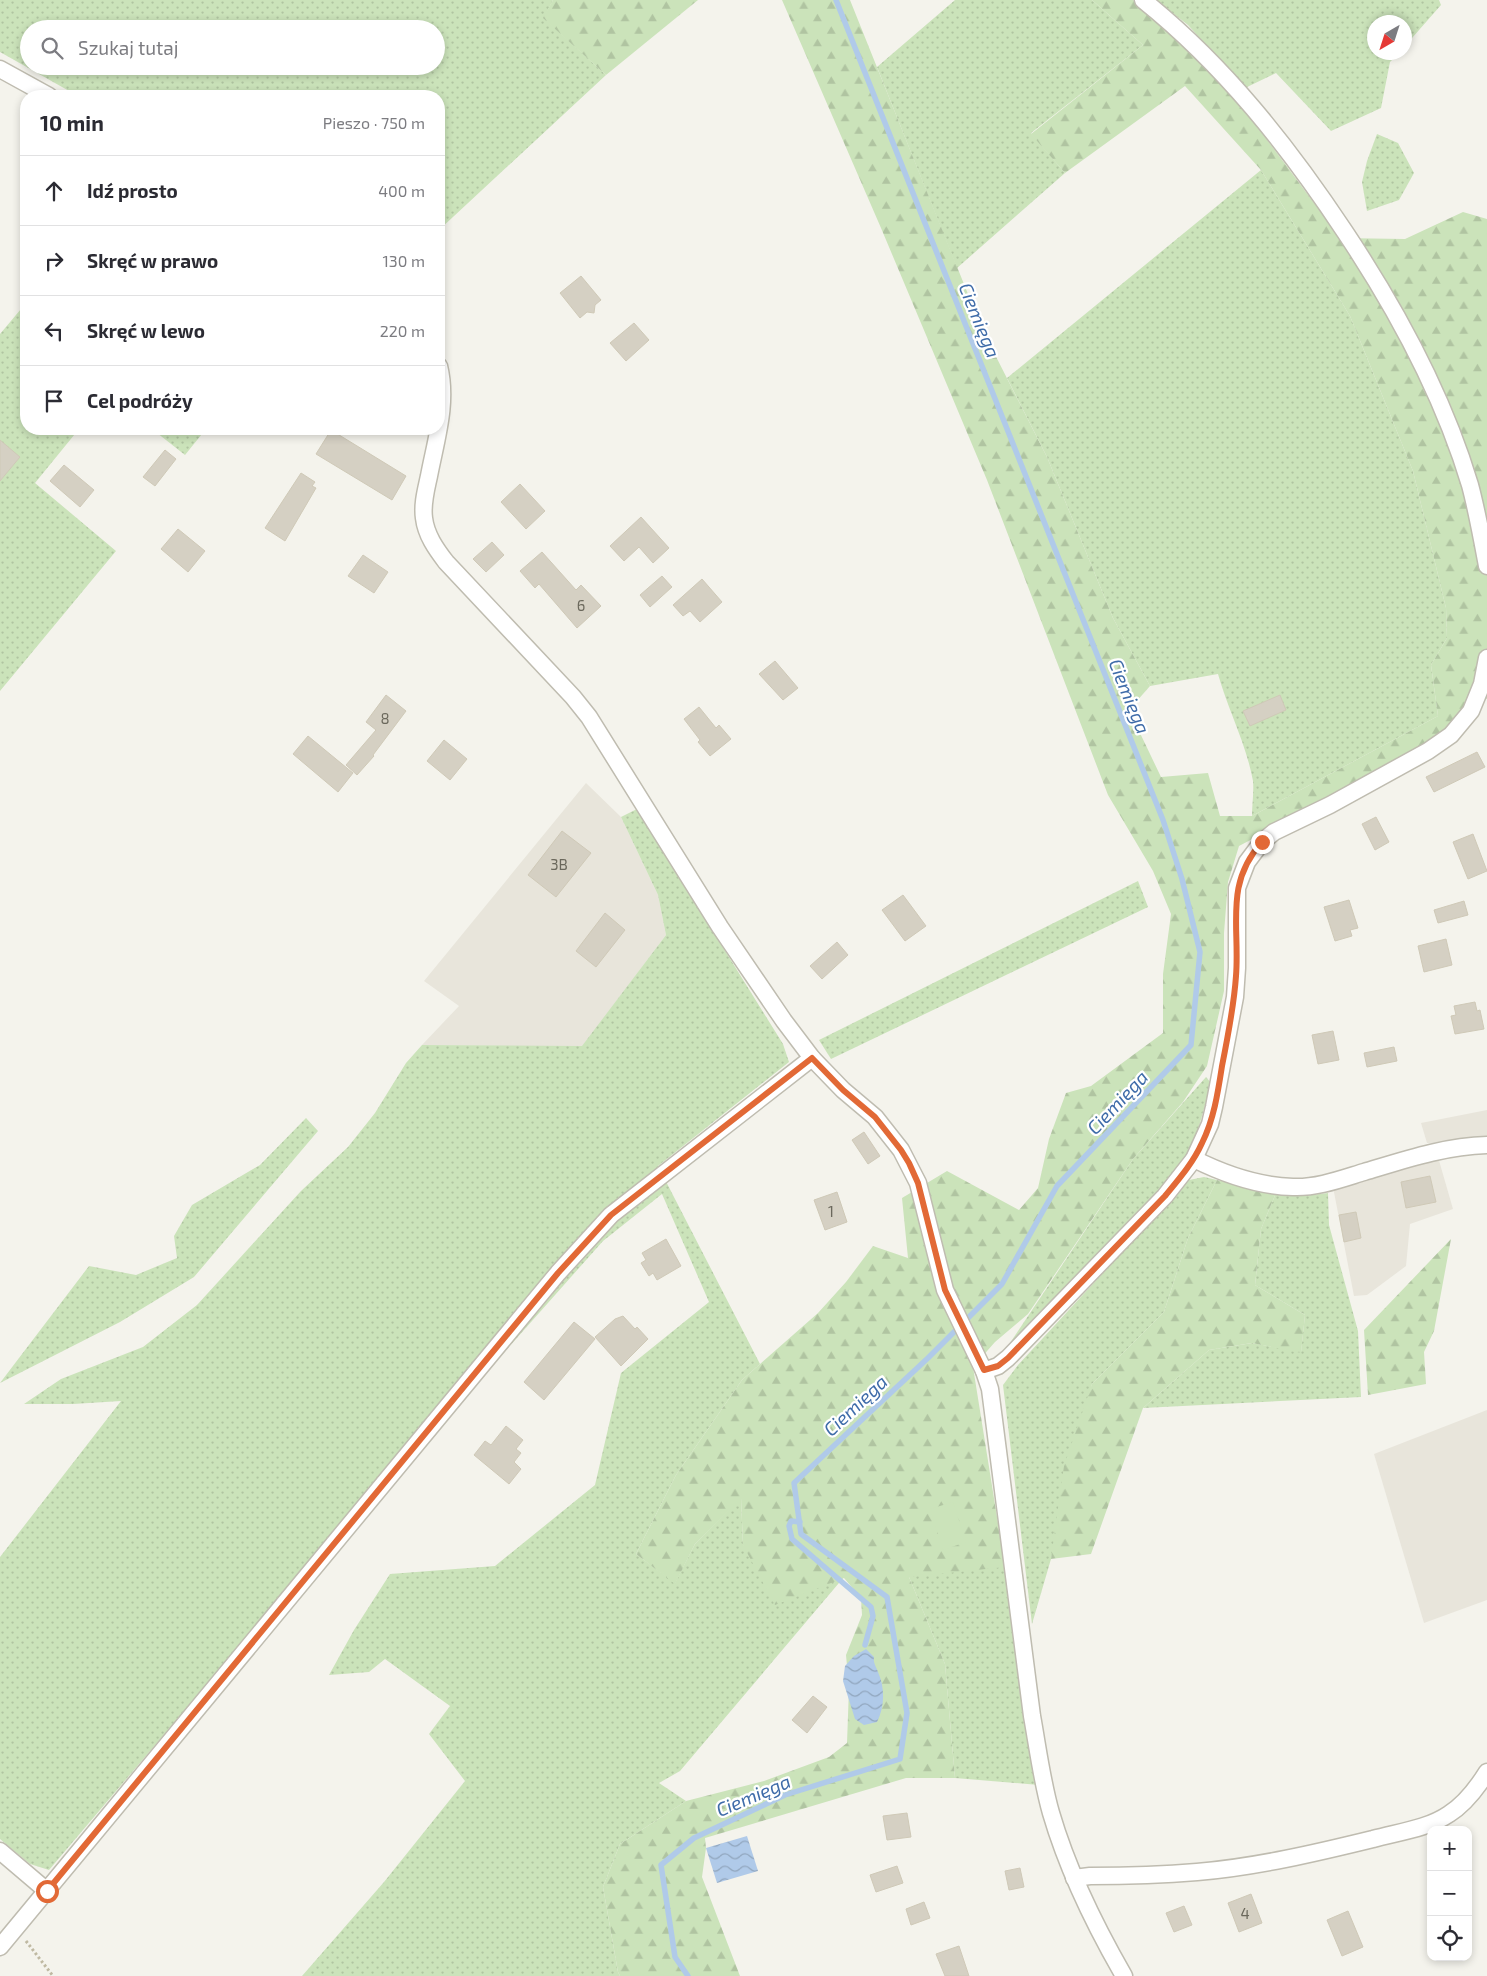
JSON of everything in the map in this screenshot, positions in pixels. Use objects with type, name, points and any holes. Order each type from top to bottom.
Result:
[{"type":"street","points":[[1142,0],[1186,36],[1262,118],[1326,202],[1383,292],[1439,401],[1469,484],[1479,522],[1487,566]]},
{"type":"street","points":[[0,69],[38,90]]},
{"type":"street","points":[[437,435],[423,508],[427,531],[434,546],[446,562],[573,697],[589,717],[720,927],[812,1058],[843,1090],[875,1117],[901,1150],[918,1183],[945,1290],[984,1370],[990,1389],[1013,1577],[1040,1765],[1051,1812],[1074,1878],[1090,1915],[1124,1976]]},
{"type":"street","points":[[984,1370],[998,1366],[1008,1358],[1165,1196],[1194,1159],[1210,1124],[1227,1040],[1236,978],[1237,888],[1247,862],[1262,842],[1274,832],[1363,787],[1451,736],[1471,711],[1482,684],[1487,658]]},
{"type":"street","points":[[0,1947],[558,1273],[611,1215],[812,1058]]},
{"type":"street","points":[[1194,1159],[1221,1172],[1277,1186],[1293,1187],[1328,1183],[1455,1148],[1487,1145]]},
{"type":"street","points":[[1074,1878],[1227,1869],[1304,1854],[1416,1828],[1436,1822],[1462,1805],[1475,1791],[1487,1772]]},
{"type":"street","points":[[0,1851],[47,1891]]},
{"type":"path","points":[[16,1929],[52,1976]]},
{"type":"shaded area","points":[[586,783],[621,817],[658,895],[666,935],[582,1047],[422,1045],[459,1006],[424,981]]},
{"type":"shaded area","points":[[1487,1110],[1487,1142],[1427,1143],[1421,1123]]},
{"type":"shaded area","points":[[1438,1157],[1453,1209],[1410,1224],[1406,1266],[1367,1295],[1354,1296],[1333,1187]]},
{"type":"shaded area","points":[[1487,1410],[1487,1600],[1424,1623],[1374,1454]]},
{"type":"green space","points":[[0,0],[553,0],[544,18],[606,75],[445,224],[445,90],[67,90],[41,75],[445,75],[445,20],[20,20],[20,63],[0,52]]},
{"type":"green space","points":[[553,0],[698,0],[606,75],[543,18]]},
{"type":"green space","points":[[782,0],[850,0],[982,329],[1047,457],[1113,618],[1150,686],[1129,710],[1161,777],[1208,773],[1220,816],[1252,816],[1438,716],[1431,665],[1447,638],[1446,608],[1413,471],[1350,316],[1261,170],[1185,86],[1065,173],[1031,134],[1143,45],[1092,0],[1133,0],[1233,94],[1340,238],[1405,239],[1463,212],[1487,219],[1487,699],[1473,694],[1458,723],[1416,753],[1239,846],[1228,882],[1224,933],[1224,991],[1207,1066],[1183,1102],[1133,1159],[1028,1314],[995,1342],[973,1367],[1005,1567],[909,1577],[945,1664],[955,1778],[906,1778],[705,1838],[706,1848],[702,1877],[740,1976],[620,1976],[603,1887],[620,1844],[686,1801],[764,1781],[829,1757],[847,1743],[849,1688],[846,1655],[862,1615],[861,1598],[844,1578],[775,1605],[743,1545],[741,1498],[695,1544],[675,1584],[636,1554],[676,1475],[742,1380],[818,1313],[846,1282],[873,1246],[908,1258],[902,1198],[947,1171],[1019,1210],[1038,1188],[1049,1139],[1066,1093],[1091,1086],[1163,1033],[1163,974],[1171,914],[1153,871],[1108,795],[987,480]]},
{"type":"green space","points":[[955,0],[1092,0],[1143,45],[1031,133],[1065,173],[957,268],[877,67]]},
{"type":"green space","points":[[1156,0],[1439,0],[1441,5],[1412,38],[1412,15],[1367,15],[1367,60],[1392,60],[1390,62],[1381,108],[1331,131],[1276,73],[1245,88],[1188,25]]},
{"type":"green space","points":[[1377,134],[1398,143],[1414,173],[1399,200],[1367,211],[1362,182]]},
{"type":"green space","points":[[1261,170],[1350,316],[1413,471],[1446,608],[1447,638],[1431,665],[1438,716],[1252,816],[1253,781],[1250,767],[1218,674],[1150,686],[1113,618],[1047,457],[1007,378]]},
{"type":"green space","points":[[20,310],[20,435],[74,435],[35,483],[116,551],[0,691],[0,334]]},
{"type":"green space","points":[[160,435],[201,435],[185,455]]},
{"type":"green space","points":[[637,809],[783,1044],[789,1062],[658,1166],[760,1364],[742,1380],[676,1475],[636,1554],[675,1583],[695,1544],[741,1497],[743,1545],[844,1577],[680,1771],[659,1783],[686,1801],[620,1844],[603,1887],[620,1976],[302,1976],[384,1882],[465,1781],[429,1734],[450,1706],[385,1659],[369,1672],[329,1675],[354,1630],[390,1574],[495,1566],[595,1485],[621,1373],[709,1302],[662,1194],[603,1241],[499,1358],[404,1452],[49,1870],[30,1864],[0,1839],[0,1557],[121,1401],[73,1404],[24,1404],[61,1379],[143,1347],[197,1305],[301,1191],[348,1147],[375,1113],[406,1063],[422,1045],[582,1046],[666,935],[658,895],[621,817]]},
{"type":"green space","points":[[1138,881],[1148,907],[831,1059],[819,1040]]},
{"type":"green space","points":[[1206,1077],[1211,1083],[1197,1134],[1185,1162],[1002,1355],[1133,1159]]},
{"type":"green space","points":[[306,1118],[318,1131],[194,1277],[120,1322],[0,1383],[89,1266],[136,1275],[177,1258],[174,1236],[192,1205],[260,1165]]},
{"type":"green space","points":[[1204,1177],[1217,1180],[1188,1238],[1164,1312],[1092,1384],[1051,1559],[1032,1624],[1003,1385],[1018,1365],[1189,1180]]},
{"type":"green space","points":[[1217,1180],[1276,1193],[1261,1229],[1255,1285],[1305,1315],[1301,1353],[1252,1343],[1209,1350],[1143,1408],[1091,1554],[1051,1559],[1064,1466],[1092,1384],[1164,1312],[1188,1238]]},
{"type":"green space","points":[[1276,1193],[1303,1196],[1328,1193],[1329,1225],[1358,1331],[1361,1397],[1143,1408],[1209,1350],[1252,1343],[1301,1352],[1305,1315],[1255,1285],[1261,1229]]},
{"type":"green space","points":[[1451,1239],[1434,1331],[1424,1352],[1426,1384],[1368,1395],[1364,1330]]},
{"type":"green space","points":[[953,1502],[966,1542],[943,1550],[930,1509]]},
{"type":"green space","points":[[812,1504],[1005,1567],[1039,1785],[955,1778],[945,1664],[909,1577]]},
{"type":"water","points":[[866,1649],[874,1657],[874,1663],[882,1684],[883,1697],[882,1710],[877,1722],[864,1725],[855,1719],[843,1681],[845,1666],[854,1656]]},
{"type":"water","points":[[747,1836],[758,1871],[717,1883],[706,1848]]},
{"type":"building","points":[[581,276],[601,300],[595,305],[594,313],[587,312],[580,318],[560,293]]},
{"type":"building","points":[[634,323],[649,340],[626,361],[610,343]]},
{"type":"building","points":[[328,435],[339,435],[406,476],[392,500],[316,454]]},
{"type":"building","points":[[0,440],[20,457],[0,481]]},
{"type":"building","points":[[165,450],[176,459],[155,486],[143,477]]},
{"type":"building","points":[[64,465],[94,490],[80,507],[50,481]]},
{"type":"building","points":[[301,473],[315,482],[312,486],[316,488],[285,541],[265,528]]},
{"type":"building","points":[[520,484],[545,511],[526,529],[501,502]]},
{"type":"building","points":[[641,517],[669,548],[653,563],[639,547],[624,561],[610,546]]},
{"type":"building","points":[[178,529],[205,551],[188,572],[161,549]]},
{"type":"building","points":[[492,542],[504,555],[486,572],[473,559]]},
{"type":"building","points":[[542,552],[576,590],[581,585],[601,606],[577,628],[539,584],[535,588],[520,571]]},
{"type":"building","points":[[363,555],[388,572],[374,593],[348,576]]},
{"type":"building","points":[[662,576],[672,587],[650,607],[640,595]]},
{"type":"building","points":[[702,579],[722,602],[700,622],[690,611],[683,616],[673,605]]},
{"type":"building","points":[[775,661],[798,688],[783,700],[759,674]]},
{"type":"building","points":[[386,695],[406,711],[374,756],[357,775],[346,765],[376,730],[366,722]]},
{"type":"building","points":[[1280,695],[1286,710],[1250,726],[1243,711]]},
{"type":"building","points":[[699,707],[716,728],[719,725],[731,739],[710,756],[698,742],[700,740],[684,719]]},
{"type":"building","points":[[308,736],[353,773],[338,792],[293,754]]},
{"type":"building","points":[[444,740],[467,759],[450,780],[427,761]]},
{"type":"building","points":[[1477,752],[1485,767],[1434,792],[1426,777]]},
{"type":"building","points":[[1376,817],[1389,842],[1375,850],[1362,824]]},
{"type":"building","points":[[562,831],[591,853],[556,897],[528,875]]},
{"type":"building","points":[[1473,834],[1487,871],[1468,879],[1453,842]]},
{"type":"building","points":[[903,895],[926,926],[905,941],[882,910]]},
{"type":"building","points":[[1349,900],[1358,928],[1350,930],[1352,936],[1335,941],[1324,907]]},
{"type":"building","points":[[1464,901],[1468,915],[1438,923],[1434,910]]},
{"type":"building","points":[[605,913],[625,930],[596,967],[576,951]]},
{"type":"building","points":[[1446,939],[1452,965],[1424,972],[1418,946]]},
{"type":"building","points":[[837,942],[848,955],[822,979],[810,966]]},
{"type":"building","points":[[1475,1002],[1477,1011],[1480,1010],[1484,1029],[1455,1034],[1451,1016],[1456,1015],[1454,1006]]},
{"type":"building","points":[[1333,1031],[1339,1060],[1318,1064],[1312,1035]]},
{"type":"building","points":[[1394,1047],[1397,1061],[1367,1067],[1364,1053]]},
{"type":"building","points":[[864,1132],[880,1156],[868,1164],[852,1140]]},
{"type":"building","points":[[1430,1176],[1436,1202],[1406,1208],[1401,1182]]},
{"type":"building","points":[[837,1192],[847,1222],[825,1230],[814,1200]]},
{"type":"building","points":[[1356,1212],[1361,1238],[1344,1242],[1339,1215]]},
{"type":"building","points":[[666,1239],[681,1266],[657,1280],[653,1273],[649,1276],[641,1263],[646,1260],[642,1253]]},
{"type":"building","points":[[623,1316],[648,1339],[621,1366],[595,1337],[615,1319]]},
{"type":"building","points":[[574,1322],[595,1339],[544,1400],[524,1382]]},
{"type":"building","points":[[506,1426],[523,1440],[516,1449],[521,1453],[514,1462],[521,1469],[509,1484],[474,1455],[485,1441],[491,1445]]},
{"type":"building","points":[[813,1696],[827,1707],[807,1733],[792,1720]]},
{"type":"building","points":[[907,1813],[911,1837],[887,1840],[883,1816]]},
{"type":"building","points":[[897,1866],[903,1883],[876,1892],[870,1875]]},
{"type":"building","points":[[1020,1868],[1024,1887],[1009,1890],[1005,1871]]},
{"type":"building","points":[[1251,1894],[1262,1923],[1239,1932],[1228,1903]]},
{"type":"building","points":[[924,1902],[930,1918],[911,1925],[906,1909]]},
{"type":"building","points":[[1184,1906],[1192,1925],[1174,1932],[1166,1913]]},
{"type":"building","points":[[1348,1911],[1363,1947],[1342,1956],[1327,1920]]},
{"type":"building","points":[[959,1946],[969,1976],[945,1976],[936,1954]]},
{"type":"waterway","name":"Ciemięga","points":[[688,1976],[675,1957],[661,1865],[694,1838],[785,1795],[900,1759],[907,1713],[887,1597],[801,1534],[794,1483],[928,1358],[1002,1284],[1057,1186],[1191,1045],[1200,952],[1182,879],[1163,820],[836,0]]},
{"type":"waterway","points":[[800,1522],[791,1521],[789,1526],[792,1539],[871,1607],[873,1616],[865,1645]]},
{"type":"route","points":[[47,1891],[558,1273],[611,1215],[812,1058],[843,1090],[875,1117],[909,1163],[918,1183],[945,1290],[984,1370],[998,1366],[1008,1358],[1165,1196],[1194,1159],[1210,1124],[1234,997],[1237,968],[1237,888],[1247,862],[1254,850],[1262,842]]}]
